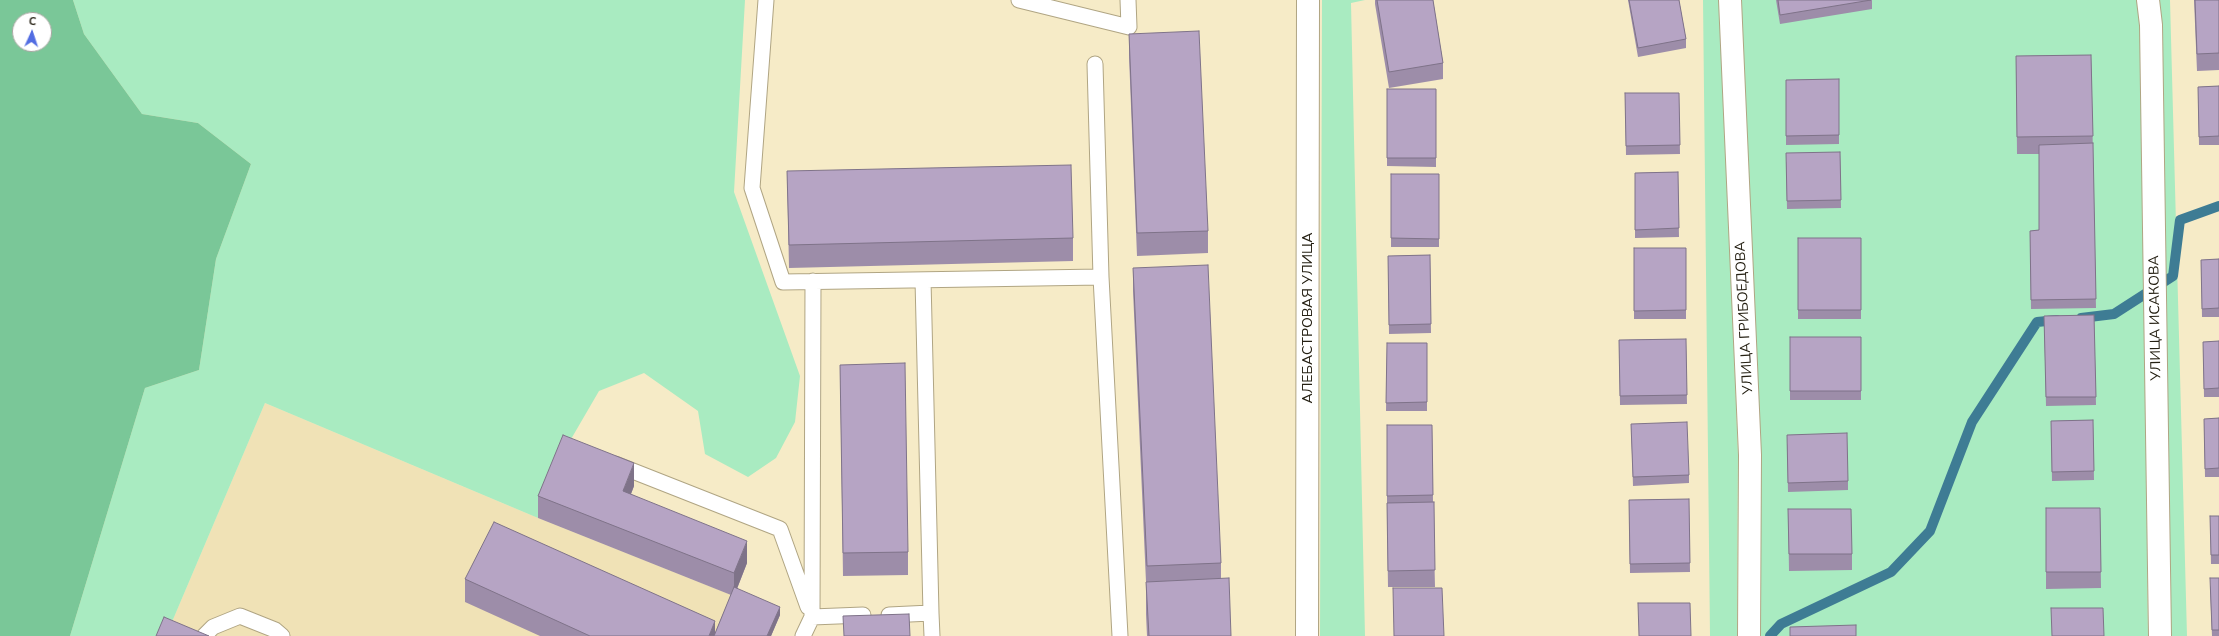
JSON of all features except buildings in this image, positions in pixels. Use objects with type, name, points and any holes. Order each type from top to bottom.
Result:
[{"type":"street","name":"АЛЕБАСТРОВАЯ УЛИЦА","points":[[1307,636],[1308,0]]},
{"type":"street","name":"УЛИЦА ГРИБОЕДОВА","points":[[1730,0],[1750,455],[1749,636]]},
{"type":"street","name":"УЛИЦА ИСАКОВА","points":[[2148,0],[2151,33],[2160,636]]},
{"type":"lane","points":[[766,0],[752,188],[783,282],[1101,277]]},
{"type":"lane","points":[[1019,0],[1129,27],[1128,0]]},
{"type":"lane","points":[[1095,64],[1101,277],[1120,636]]},
{"type":"lane","points":[[923,280],[932,636]]},
{"type":"lane","points":[[803,636],[812,617],[813,281]]},
{"type":"lane","points":[[604,460],[780,529],[812,617]]},
{"type":"lane","points":[[812,617],[931,613]]},
{"type":"lane","points":[[204,636],[213,627],[240,616],[275,630],[282,636]]},
{"type":"shaded area","points":[[265,403],[538,518],[734,596],[718,636],[166,636]]},
{"type":"green space","points":[[0,0],[73,0],[84,34],[142,114],[198,123],[251,164],[216,259],[199,370],[145,388],[70,636],[0,636]]},
{"type":"green space","points":[[73,0],[745,0],[734,192],[800,376],[795,422],[776,458],[748,477],[705,454],[698,411],[644,373],[599,391],[567,446],[538,518],[265,403],[166,636],[70,636],[145,388],[199,370],[216,259],[251,164],[198,123],[142,114],[84,34]]},
{"type":"green space","points":[[1322,0],[1365,0],[1351,3],[1365,636],[1320,636]]},
{"type":"green space","points":[[1703,0],[1720,0],[1738,454],[1737,636],[1710,636]]},
{"type":"green space","points":[[1741,0],[2139,0],[2142,36],[2148,636],[1759,636],[1761,455]]},
{"type":"green space","points":[[2158,0],[2170,0],[2187,636],[2169,636]]},
{"type":"waterway","points":[[2081,318],[2114,314],[2173,276],[2180,220],[2219,206]]},
{"type":"waterway","points":[[1770,636],[1781,624],[1891,572],[1930,531],[1972,422],[2037,322],[2057,320]]}]
